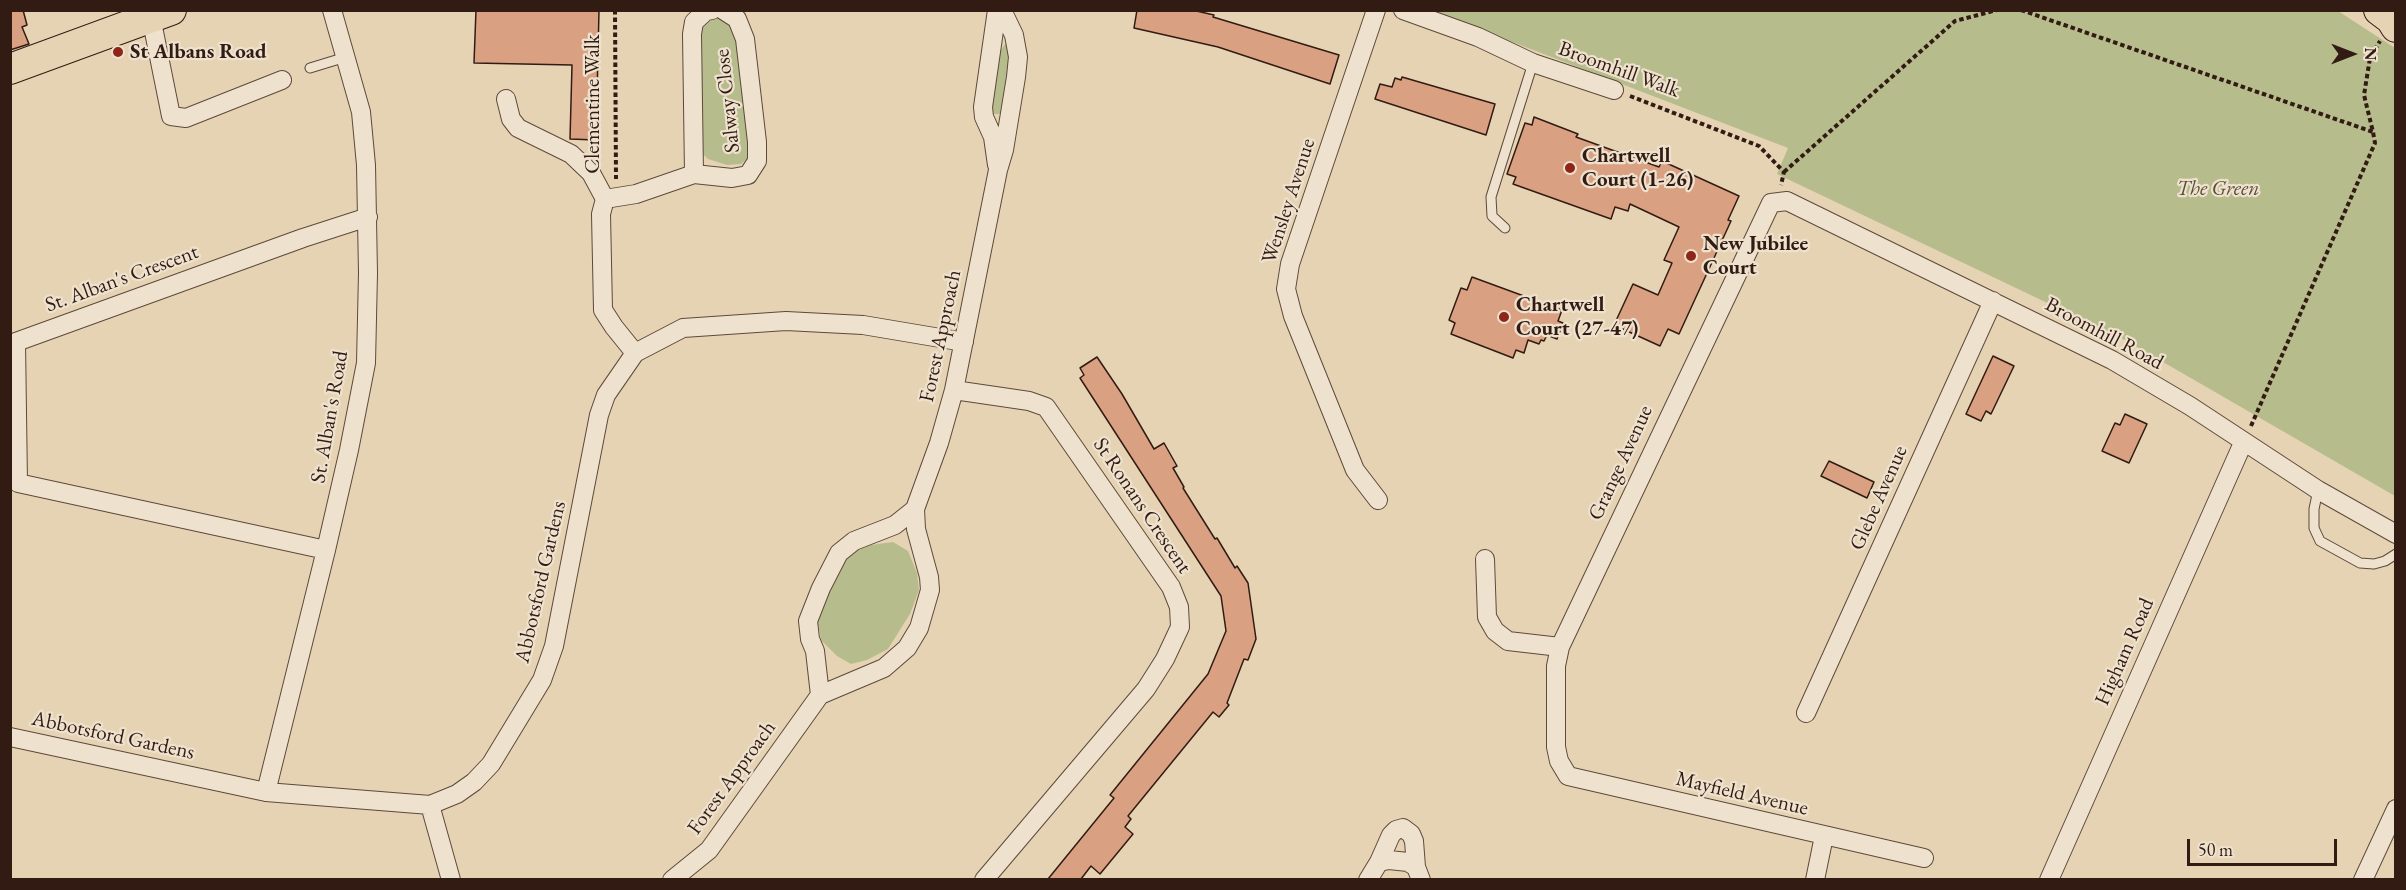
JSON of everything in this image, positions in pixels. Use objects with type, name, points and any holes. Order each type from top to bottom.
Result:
[{"type":"main road","points":[[10,69],[161,14]]},
{"type":"street","name":"St. Alban's Road","points":[[266,792],[350,450],[366,363],[368,217],[361,112],[332,10]]},
{"type":"street","name":"Salway Close","points":[[694,174],[692,34],[694,22],[706,11],[712,10]]},
{"type":"street","name":"Salway Close","points":[[610,198],[636,194],[694,174],[732,178],[748,174],[757,161],[757,142],[745,39],[737,19],[723,10]]},
{"type":"street","name":"Forest Approach","points":[[998,10],[983,107],[984,117],[993,137],[998,170]]},
{"type":"street","name":"Forest Approach","points":[[672,879],[709,850],[820,695],[884,668],[907,648],[919,628],[930,590],[916,529],[915,509],[939,443],[954,390],[1004,150],[1018,57],[1014,35],[1002,10]]},
{"type":"street","name":"Wensley Avenue","points":[[1376,10],[1290,264],[1286,289],[1293,316],[1355,470],[1378,500]]},
{"type":"street","name":"Broomhill Walk","points":[[1403,10],[1478,37],[1533,63],[1614,90]]},
{"type":"street","points":[[161,14],[171,116],[186,118],[282,80]]},
{"type":"street","name":"Clementine Walk","points":[[506,99],[512,119],[519,128],[528,135],[561,148],[582,162],[610,198]]},
{"type":"street","points":[[610,198],[601,214],[603,310],[635,353]]},
{"type":"street","name":"Broomhill Road","points":[[1778,201],[1787,201],[2112,360],[2190,406],[2243,443],[2318,490],[2396,534]]},
{"type":"street","name":"Grange Avenue","points":[[1559,761],[1556,747],[1556,666],[1560,646],[1768,207],[1778,201]]},
{"type":"street","name":"St. Alban's Crescent","points":[[326,550],[18,483],[16,342],[292,242],[368,217]]},
{"type":"street","name":"Glebe Avenue","points":[[1806,713],[1993,301]]},
{"type":"street","name":"Abbotsford Gardens","points":[[10,737],[266,792],[430,805],[457,795],[474,782],[491,764],[542,680],[554,646],[599,415],[606,395],[635,353],[682,328],[786,321],[863,324],[964,342]]},
{"type":"street","name":"St Ronans Crescent","points":[[954,390],[1029,401],[1046,407],[1171,587],[1179,607],[1180,627],[1165,659],[1146,689],[984,879]]},
{"type":"street","name":"Higham Road","points":[[2049,879],[2243,443]]},
{"type":"street","points":[[820,695],[816,651],[810,639],[808,621],[821,588],[839,553],[854,541],[895,525],[915,509]]},
{"type":"street","points":[[1485,559],[1487,617],[1495,631],[1508,641],[1560,646]]},
{"type":"street","name":"Mayfield Avenue","points":[[1559,761],[1568,776],[1924,858]]},
{"type":"street","points":[[430,805],[451,879]]},
{"type":"street","points":[[2363,879],[2396,809]]},
{"type":"street","points":[[1368,879],[1391,836],[1396,830],[1402,828],[1411,834],[1414,841],[1418,873]]},
{"type":"street","points":[[1815,879],[1824,836]]},
{"type":"street","points":[[1379,862],[1389,860],[1408,862],[1418,873]]},
{"type":"lane","points":[[310,68],[346,57]]},
{"type":"lane","points":[[1505,228],[1492,216],[1491,197],[1533,63]]},
{"type":"lane","points":[[2318,490],[2314,509],[2314,528],[2320,541],[2360,562],[2374,564],[2385,561],[2396,554]]},
{"type":"path","name":"Clementine Walk","points":[[610,198],[615,10]]},
{"type":"path","points":[[1778,201],[1784,172],[1955,21],[1997,10]]},
{"type":"path","points":[[2021,10],[2373,132]]},
{"type":"path","points":[[2243,443],[2375,143],[2364,95],[2370,58],[2389,22]]},
{"type":"path","name":"Broomhill Walk","points":[[1614,90],[1759,146],[1784,172]]},
{"type":"green space","name":"The Green","points":[[1435,11],[2338,11],[2395,48],[2395,496],[2125,340],[1777,174],[1788,148]]},
{"type":"green space","points":[[730,15],[741,44],[749,157],[741,164],[727,165],[708,159],[699,150],[698,78],[702,27],[706,19]]},
{"type":"green space","points":[[1005,44],[1011,46],[1004,109],[1000,114],[993,114],[990,106],[1001,50]]},
{"type":"green space","points":[[893,542],[908,551],[917,573],[919,590],[910,614],[888,649],[867,660],[851,664],[837,656],[821,640],[817,618],[837,574],[851,553],[871,545]]},
{"type":"building","points":[[10,10],[23,10],[27,25],[22,27],[29,44],[10,50]]},
{"type":"building","points":[[476,10],[599,10],[596,140],[570,139],[572,65],[474,63]]},
{"type":"building","points":[[1137,10],[1192,10],[1339,55],[1330,84],[1218,47],[1134,28]]},
{"type":"building","points":[[1402,77],[1495,104],[1486,135],[1375,99],[1380,84],[1392,87],[1395,78],[1401,80]]},
{"type":"building","points":[[1534,117],[1578,134],[1576,137],[1659,167],[1662,161],[1739,196],[1728,220],[1731,221],[1679,334],[1668,329],[1660,346],[1614,325],[1633,284],[1658,295],[1672,263],[1664,260],[1679,227],[1630,204],[1628,211],[1615,207],[1611,219],[1513,184],[1516,177],[1507,174],[1525,123],[1532,125]]},
{"type":"building","name":"Chartwell Court (27-47)","points":[[1472,277],[1562,310],[1558,321],[1563,323],[1557,339],[1547,335],[1539,344],[1528,340],[1524,353],[1516,350],[1513,358],[1451,334],[1455,323],[1449,320],[1461,288],[1467,290]]},
{"type":"building","points":[[1993,356],[2014,366],[1991,414],[1986,411],[1981,421],[1966,414]]},
{"type":"building","points":[[1097,357],[1154,449],[1164,443],[1177,466],[1173,468],[1183,488],[1215,539],[1217,538],[1235,568],[1237,566],[1248,583],[1256,639],[1248,660],[1244,659],[1227,703],[1229,705],[1219,717],[1213,712],[1128,816],[1131,819],[1125,827],[1133,834],[1100,874],[1091,866],[1081,879],[1048,879],[1114,798],[1110,795],[1208,674],[1226,631],[1221,596],[1080,378],[1084,375],[1080,368]]},
{"type":"building","points":[[2125,414],[2147,424],[2129,463],[2102,451],[2115,423],[2120,425]]},
{"type":"building","points":[[1829,461],[1874,482],[1867,498],[1821,476]]},
{"type":"place","name":"St Albans Road","points":[[118,52]]},
{"type":"place","name":"Chartwell Court (1-26)","points":[[1570,168]]},
{"type":"place","name":"New Jubilee Court","points":[[1691,256]]},
{"type":"place","name":"Chartwell Court (27-47)","points":[[1504,317]]}]
